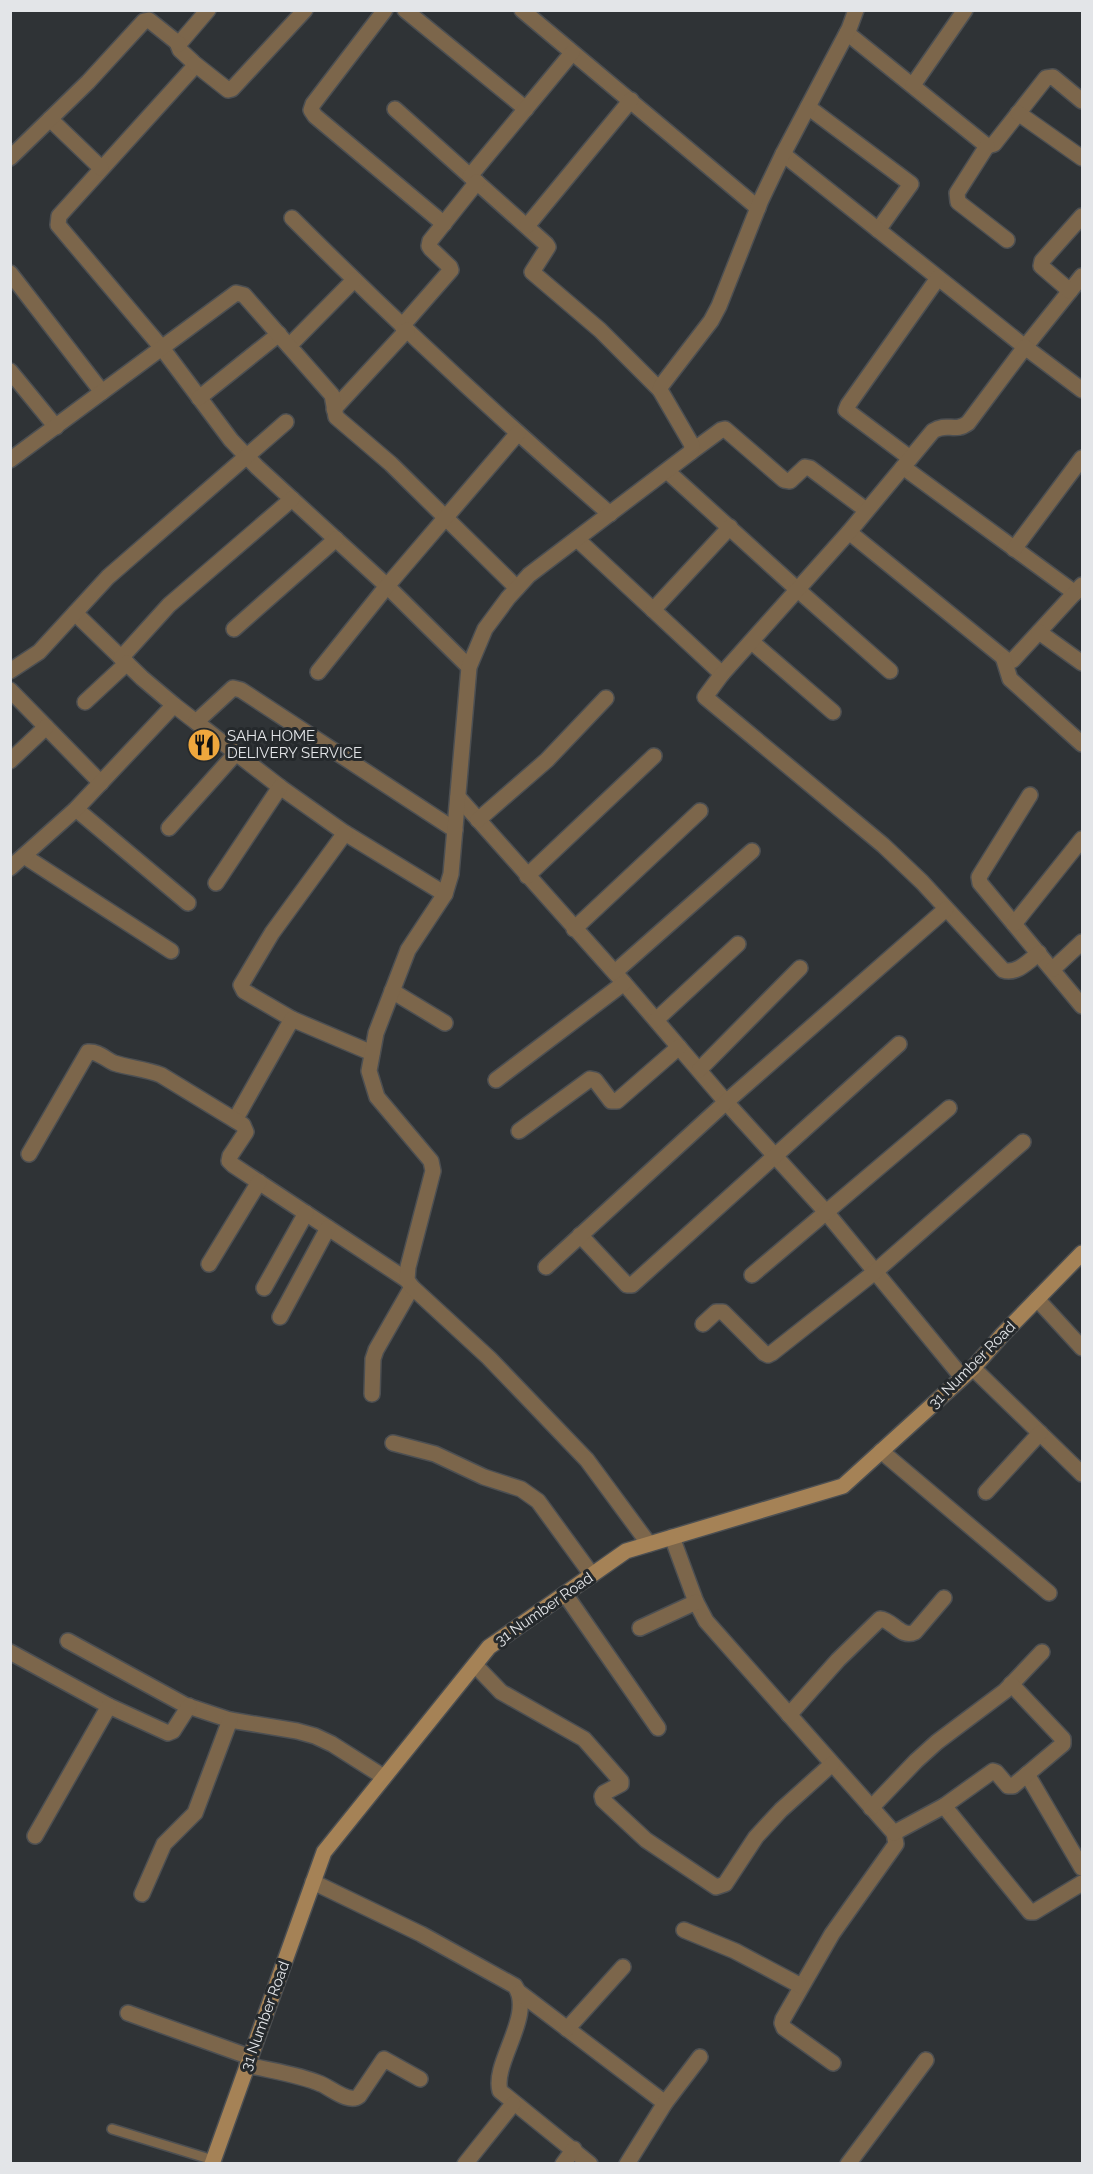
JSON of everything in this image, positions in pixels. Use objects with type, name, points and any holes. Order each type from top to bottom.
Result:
[{"type":"main road","name":"31 Number Road","points":[[215,2162],[324,1852],[489,1647],[626,1551],[843,1486],[967,1373],[1083,1253]]},
{"type":"street","points":[[179,44],[208,10]]},
{"type":"street","points":[[10,158],[146,20],[179,44],[180,50],[228,90],[232,89],[305,10]]},
{"type":"street","points":[[385,10],[313,104],[311,110],[315,116],[444,224]]},
{"type":"street","points":[[405,10],[526,109]]},
{"type":"street","points":[[522,10],[758,208]]},
{"type":"street","points":[[660,390],[663,381],[711,321],[719,306],[758,208],[783,154],[847,33],[856,10]]},
{"type":"street","points":[[913,85],[965,10]]},
{"type":"street","points":[[847,33],[990,147],[1049,76],[1083,101]]},
{"type":"street","points":[[334,409],[405,328],[451,270],[429,246],[474,179],[526,109],[572,53]]},
{"type":"street","points":[[195,64],[59,216],[58,225],[162,348],[231,440],[387,586],[469,667]]},
{"type":"street","points":[[527,226],[631,100]]},
{"type":"street","points":[[808,107],[911,184],[878,230]]},
{"type":"street","points":[[395,109],[548,247],[532,272],[600,330],[660,390],[692,445],[691,452]]},
{"type":"street","points":[[1018,113],[1083,158]]},
{"type":"street","points":[[50,119],[101,168]]},
{"type":"street","points":[[987,146],[956,198],[958,202],[1007,240]]},
{"type":"street","points":[[783,154],[1025,347],[1083,390]]},
{"type":"street","points":[[1070,291],[1041,266],[1042,261],[1083,216]]},
{"type":"street","points":[[292,218],[405,328],[518,433],[610,514]]},
{"type":"street","points":[[10,273],[102,392]]},
{"type":"street","points":[[1039,954],[1014,971],[1003,970],[922,882],[883,845],[706,699],[706,695],[938,428],[943,426],[958,429],[968,423],[1025,347],[1083,276]]},
{"type":"street","points":[[849,532],[1009,662],[1079,589],[1014,549],[906,463],[846,410],[938,278]]},
{"type":"street","points":[[199,398],[284,340],[354,280]]},
{"type":"street","points":[[10,460],[236,293],[244,295],[332,395],[336,417],[391,464],[517,588]]},
{"type":"street","points":[[11,372],[56,427]]},
{"type":"street","points":[[10,671],[39,652],[108,577],[286,422]]},
{"type":"street","points":[[372,1394],[373,1359],[410,1284],[408,1267],[433,1171],[431,1161],[377,1097],[369,1071],[376,1033],[408,950],[445,894],[451,874],[469,667],[485,629],[529,575],[721,430],[725,429],[784,480],[790,481],[804,467],[810,468],[866,510]]},
{"type":"street","points":[[318,672],[387,586],[518,433]]},
{"type":"street","points":[[1014,549],[1083,458]]},
{"type":"street","points":[[667,471],[890,671]]},
{"type":"street","points":[[86,702],[169,605],[292,499]]},
{"type":"street","points":[[653,610],[730,527]]},
{"type":"street","points":[[234,629],[336,539]]},
{"type":"street","points":[[577,539],[722,674]]},
{"type":"street","points":[[75,613],[174,705],[280,787],[345,832],[445,894]]},
{"type":"street","points":[[1039,632],[1083,663]]},
{"type":"street","points":[[752,642],[834,712]]},
{"type":"street","points":[[1004,660],[1010,679],[1083,744]]},
{"type":"street","points":[[196,722],[233,688],[241,690],[455,830]]},
{"type":"street","points":[[10,690],[101,783]]},
{"type":"street","points":[[477,820],[547,760],[606,698]]},
{"type":"street","points":[[10,868],[76,809],[174,705]]},
{"type":"street","points":[[10,761],[46,727]]},
{"type":"street","points":[[169,828],[236,753]]},
{"type":"street","points":[[527,876],[654,756]]},
{"type":"street","points":[[216,883],[280,787]]},
{"type":"street","points":[[1030,795],[979,877],[980,883],[1083,1006]]},
{"type":"street","points":[[458,797],[967,1373],[1040,1433],[1083,1474]]},
{"type":"street","points":[[76,809],[188,903]]},
{"type":"street","points":[[574,929],[700,811]]},
{"type":"street","points":[[345,832],[272,933],[241,985],[244,991],[292,1019],[372,1053]]},
{"type":"street","points":[[1014,924],[1083,839]]},
{"type":"street","points":[[496,1080],[619,978],[752,851]]},
{"type":"street","points":[[24,856],[171,951]]},
{"type":"street","points":[[546,1268],[726,1102],[946,909]]},
{"type":"street","points":[[1053,969],[1083,942]]},
{"type":"street","points":[[656,1020],[738,944]]},
{"type":"street","points":[[699,1070],[800,968]]},
{"type":"street","points":[[392,991],[445,1023]]},
{"type":"street","points":[[235,1120],[292,1019]]},
{"type":"street","points":[[580,1235],[630,1286],[898,1044]]},
{"type":"street","points":[[519,1131],[590,1079],[595,1080],[612,1101],[617,1101],[678,1047]]},
{"type":"street","points":[[29,1154],[88,1052],[112,1062],[161,1075],[243,1125],[246,1132],[229,1161],[410,1284],[489,1358],[587,1460],[649,1544]]},
{"type":"street","points":[[752,1275],[949,1108]]},
{"type":"street","points":[[703,1324],[716,1312],[723,1312],[768,1355],[876,1271],[1023,1142]]},
{"type":"street","points":[[210,1264],[259,1182]]},
{"type":"street","points":[[264,1288],[306,1213]]},
{"type":"street","points":[[280,1317],[328,1228]]},
{"type":"street","points":[[1037,1299],[1083,1348]]},
{"type":"street","points":[[986,1492],[1040,1433]]},
{"type":"street","points":[[393,1443],[435,1454],[484,1477],[529,1494],[538,1501],[592,1575]]},
{"type":"street","points":[[881,1450],[1049,1593]]},
{"type":"street","points":[[672,1537],[696,1602],[706,1621],[894,1833],[896,1844],[832,1934],[782,2023],[784,2028],[833,2063]]},
{"type":"street","points":[[565,1594],[658,1728]]},
{"type":"street","points":[[789,1715],[838,1660],[880,1619],[886,1620],[905,1634],[910,1635],[944,1598]]},
{"type":"street","points":[[640,1628],[696,1602]]},
{"type":"street","points":[[68,1641],[189,1706],[230,1720],[315,1736],[332,1744],[384,1777]]},
{"type":"street","points":[[10,1652],[109,1706],[171,1732],[189,1706]]},
{"type":"street","points":[[871,1808],[922,1755],[991,1702],[1042,1652]]},
{"type":"street","points":[[475,1665],[501,1692],[570,1729],[584,1739],[621,1781],[621,1784],[604,1793],[603,1800],[646,1840],[716,1887],[725,1884],[756,1837],[781,1810],[831,1764]]},
{"type":"street","points":[[894,1833],[944,1806],[993,1771],[1010,1787],[1064,1741],[1011,1684]]},
{"type":"street","points":[[35,1836],[109,1706]]},
{"type":"street","points":[[142,1894],[164,1844],[195,1813],[230,1720]]},
{"type":"street","points":[[1027,1774],[1083,1868]]},
{"type":"street","points":[[944,1806],[1030,1912],[1034,1912],[1083,1883]]},
{"type":"street","points":[[313,1882],[421,1934],[515,1986],[520,1993],[665,2103]]},
{"type":"street","points":[[684,1930],[735,1951],[801,1986]]},
{"type":"street","points":[[567,2029],[622,1967]]},
{"type":"street","points":[[520,1993],[522,2001],[498,2084],[500,2091],[513,2104],[590,2163]]},
{"type":"street","points":[[128,2013],[249,2061],[322,2084],[350,2099],[359,2096],[384,2059],[420,2079]]},
{"type":"street","points":[[627,2163],[665,2103],[700,2057]]},
{"type":"street","points":[[848,2163],[926,2060]]},
{"type":"street","points":[[465,2163],[513,2104]]},
{"type":"street","points":[[563,2163],[574,2149]]},
{"type":"lane","points":[[112,2129],[215,2162]]},
{"type":"place","name":"SAHA HOME DELIVERY SERVICE","points":[[204,745]]}]
